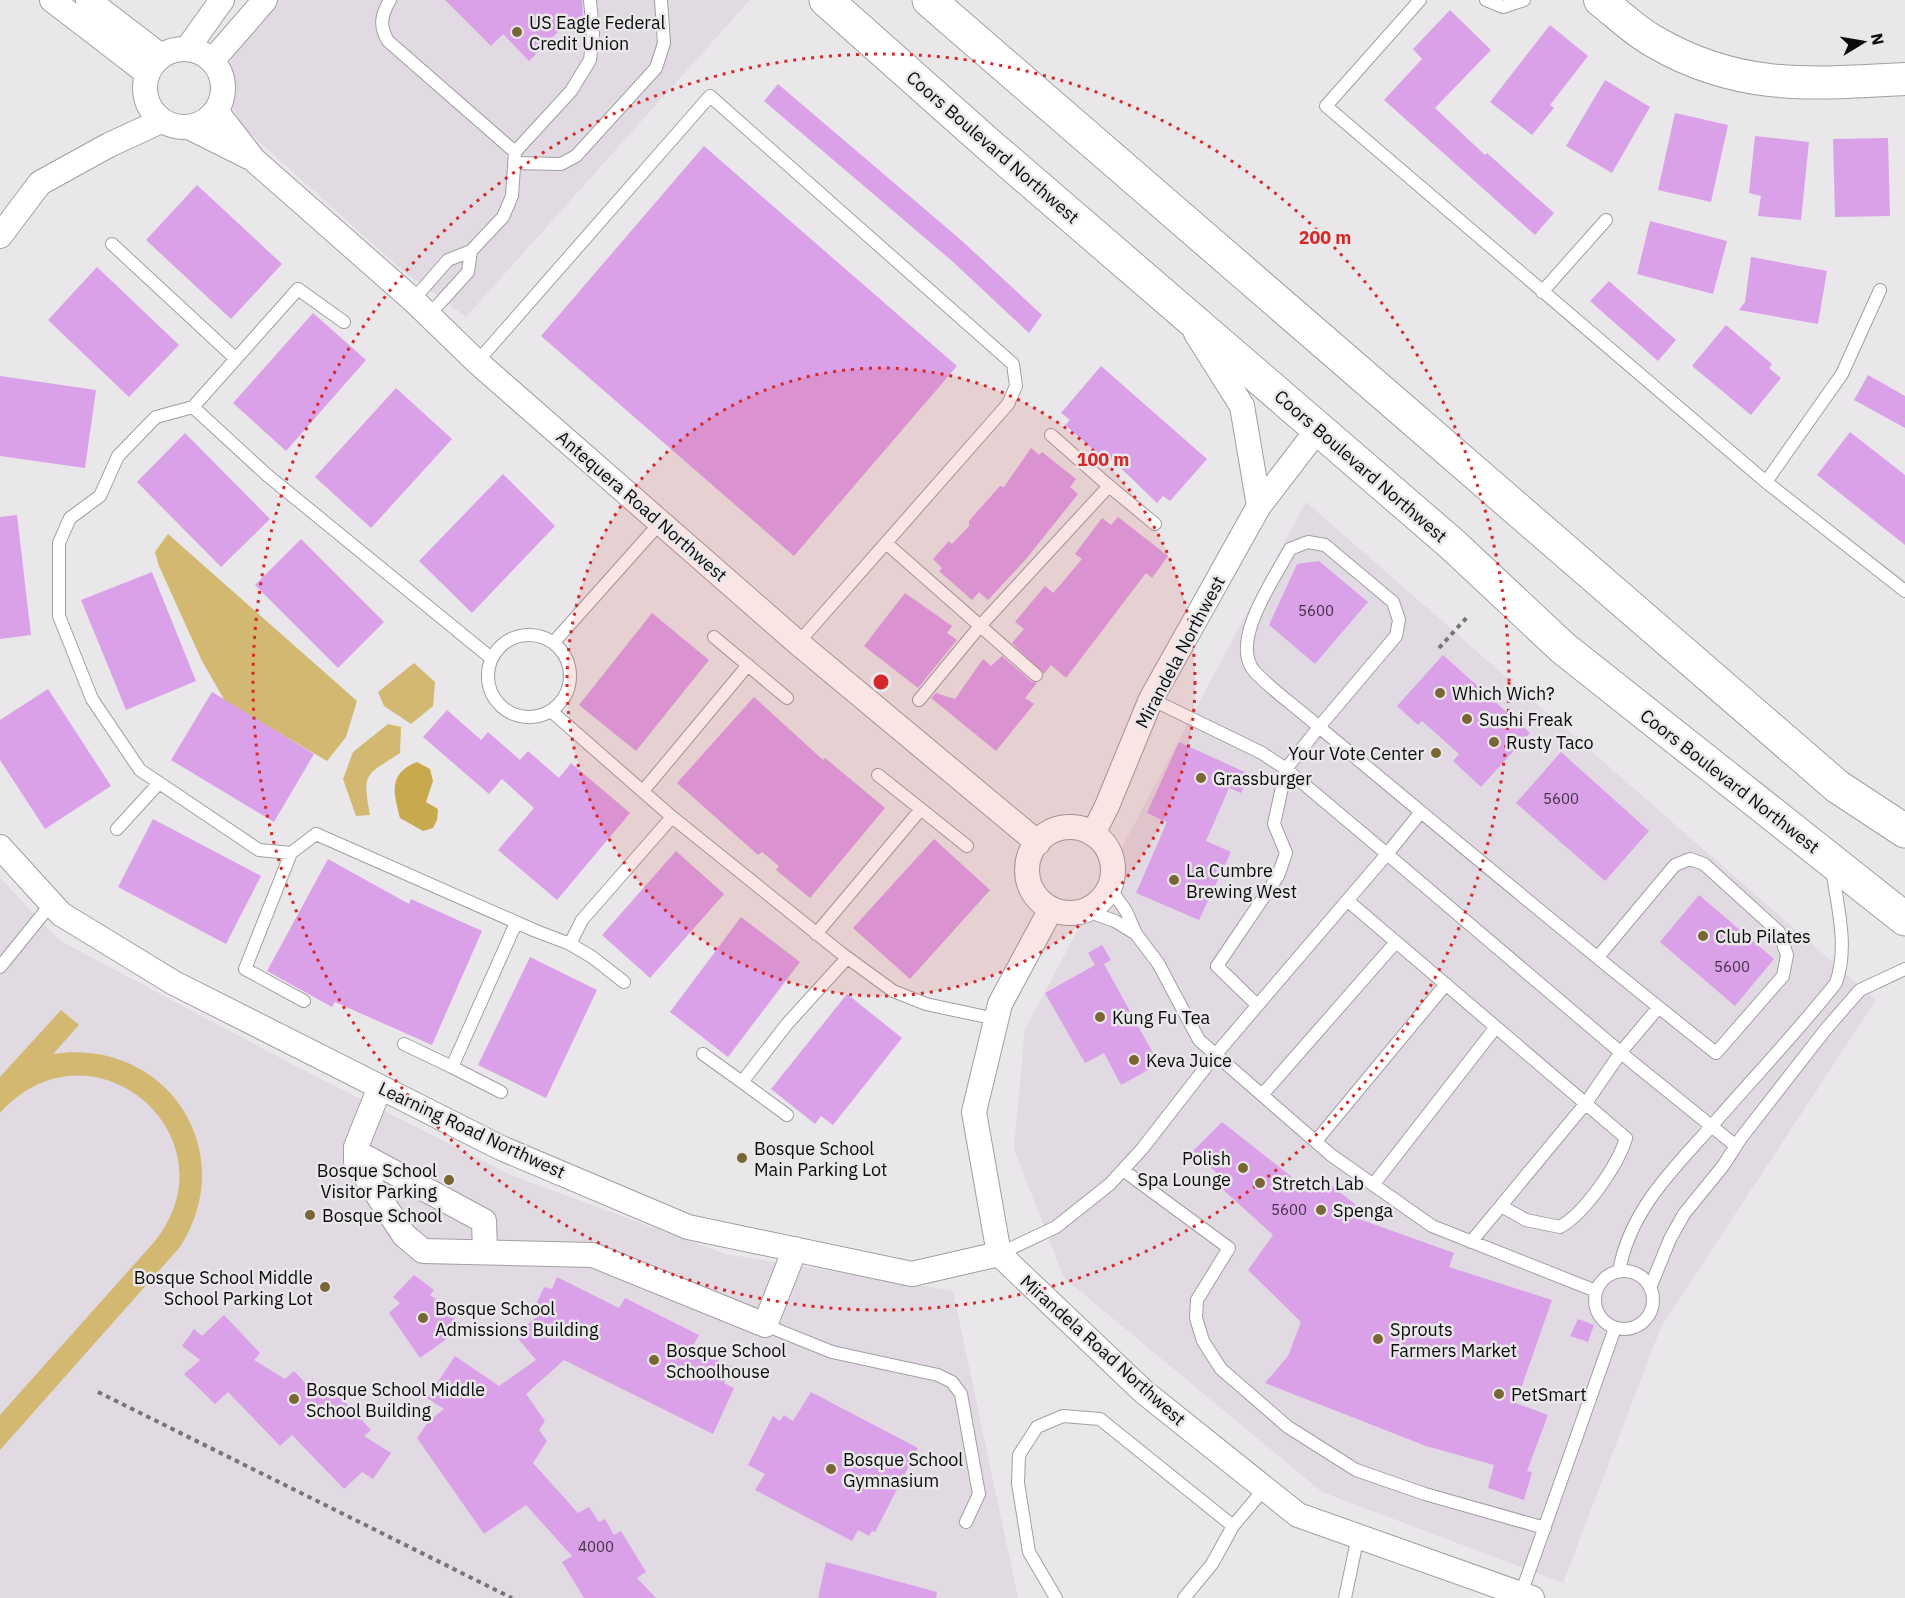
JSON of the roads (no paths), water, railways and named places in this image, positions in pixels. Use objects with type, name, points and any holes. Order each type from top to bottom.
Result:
[{"type":"main road","name":"Coors Boulevard Northwest","points":[[826,0],[1452,544],[1563,648],[1905,919]]},
{"type":"main road","points":[[929,0],[1838,787],[1905,831]]},
{"type":"street","points":[[52,0],[154,65]]},
{"type":"street","points":[[88,0],[154,65]]},
{"type":"street","points":[[187,49],[222,0]]},
{"type":"street","points":[[212,61],[265,0]]},
{"type":"street","points":[[1600,0],[1653,41],[1701,65],[1758,81],[1822,84],[1905,79]]},
{"type":"street","points":[[187,49],[201,53],[212,61],[223,85],[216,111],[204,122],[180,128],[161,121],[146,101],[144,91],[154,65],[173,50],[187,49]]},
{"type":"street","points":[[109,145],[146,101]]},
{"type":"street","name":"Antequera Road Northwest","points":[[216,111],[254,160],[421,307],[477,362],[798,643],[1038,843]]},
{"type":"street","points":[[0,236],[40,183],[109,145],[161,121]]},
{"type":"street","name":"Antequera Road Northwest","points":[[189,127],[254,160]]},
{"type":"street","points":[[1184,313],[1242,406],[1259,506]]},
{"type":"street","name":"Mirandela Northwest","points":[[1092,834],[1107,806],[1151,699],[1259,506],[1318,429]]},
{"type":"street","points":[[1063,828],[1077,828],[1092,834],[1104,844],[1110,857],[1113,873],[1109,887],[1101,900],[1084,910],[1064,913],[1051,909],[1032,892],[1027,877],[1027,862],[1038,843],[1048,833],[1063,828]]},
{"type":"street","name":"Learning Road Northwest","points":[[0,847],[61,914],[174,983],[501,1148],[688,1227],[912,1274],[999,1254]]},
{"type":"street","points":[[999,1254],[974,1112],[1000,1004],[1051,909]]},
{"type":"street","points":[[380,1087],[356,1152],[361,1172],[404,1235],[423,1251],[593,1255],[765,1325],[795,1250]]},
{"type":"street","points":[[356,1152],[484,1221],[485,1252]]},
{"type":"street","name":"Mirandela Road Northwest","points":[[999,1254],[1144,1392],[1298,1515],[1526,1596]]},
{"type":"lane","points":[[390,0],[381,20],[383,33],[388,41],[515,157],[561,164],[576,156],[656,68],[664,43],[661,0]]},
{"type":"lane","points":[[421,307],[448,260],[471,251],[502,217],[512,196],[515,157],[581,77],[590,60],[593,34],[590,0]]},
{"type":"lane","points":[[1420,0],[1326,106],[1767,482],[1905,591]]},
{"type":"lane","points":[[1486,0],[1503,7],[1524,0]]},
{"type":"lane","points":[[477,362],[710,96],[1012,364],[1016,386],[1008,404],[798,643]]},
{"type":"lane","points":[[1542,292],[1606,220]]},
{"type":"lane","points":[[112,244],[236,359]]},
{"type":"lane","points":[[421,307],[468,272],[471,251]]},
{"type":"lane","points":[[291,853],[259,850],[140,770],[92,699],[59,616],[59,543],[70,518],[100,496],[118,456],[156,417],[193,407],[298,289],[344,322]]},
{"type":"lane","points":[[1767,482],[1842,374],[1880,290]]},
{"type":"lane","points":[[193,407],[267,475],[491,658]]},
{"type":"lane","points":[[1050,435],[1155,524]]},
{"type":"lane","points":[[919,700],[980,626],[1109,486]]},
{"type":"lane","points":[[554,642],[660,523]]},
{"type":"lane","points":[[1257,1005],[1217,966],[1278,876],[1286,853],[1274,824],[1286,769],[1319,727],[1396,636],[1399,621],[1393,602],[1325,545],[1308,542],[1290,549],[1249,628],[1245,651],[1254,670],[1319,727],[1658,1008],[1716,1053],[1783,976],[1787,955],[1779,932],[1704,864],[1690,859],[1675,865],[1598,957]]},
{"type":"lane","points":[[886,543],[1036,675]]},
{"type":"lane","points":[[531,634],[554,642],[569,664],[570,677],[561,702],[551,711],[526,717],[513,714],[501,707],[488,684],[491,658],[498,648],[519,635],[531,634]]},
{"type":"lane","points":[[714,637],[787,698]]},
{"type":"lane","points":[[643,791],[748,665]]},
{"type":"lane","points":[[1151,699],[1262,753],[1286,769],[1736,1146]]},
{"type":"lane","points":[[551,711],[672,817],[816,934],[893,991],[926,1004],[996,1019]]},
{"type":"lane","points":[[878,775],[967,846]]},
{"type":"lane","points":[[117,829],[159,783]]},
{"type":"lane","points":[[816,934],[921,809]]},
{"type":"lane","points":[[999,1254],[1056,1227],[1110,1184],[1420,812]]},
{"type":"lane","points":[[570,944],[582,920],[672,817]]},
{"type":"lane","points":[[304,1001],[245,969],[291,853],[316,834],[570,944],[592,957],[624,982]]},
{"type":"lane","points":[[1619,1271],[1624,1244],[1647,1203],[1675,1164],[1712,1126],[1836,983],[1843,965],[1844,946],[1831,861]]},
{"type":"lane","points":[[1109,887],[1126,911],[1136,933],[1158,963],[1199,1040],[1316,1141],[1373,1185],[1432,1226],[1596,1291]]},
{"type":"lane","points":[[1348,901],[1626,1138],[1621,1155],[1573,1220],[1560,1227],[1526,1220],[1501,1206]]},
{"type":"lane","points":[[0,967],[51,904]]},
{"type":"lane","points":[[1084,910],[1115,921],[1136,933]]},
{"type":"lane","points":[[452,1066],[516,922]]},
{"type":"lane","points":[[1262,1095],[1396,942]]},
{"type":"lane","points":[[742,1082],[787,1024],[847,958]]},
{"type":"lane","points":[[1650,1288],[1637,1274],[1619,1271],[1602,1281],[1596,1291],[1596,1308],[1600,1316],[1615,1328],[1634,1328],[1642,1323],[1652,1306],[1650,1288],[1670,1239],[1684,1214],[1849,1002],[1860,990],[1905,969]]},
{"type":"lane","points":[[1316,1141],[1446,984]]},
{"type":"lane","points":[[1471,1242],[1586,1103],[1621,1052],[1658,1008]]},
{"type":"lane","points":[[1373,1185],[1496,1027]]},
{"type":"lane","points":[[404,1044],[501,1092]]},
{"type":"lane","points":[[703,1054],[787,1114]]},
{"type":"lane","points":[[1123,1170],[1229,1248],[1197,1300],[1196,1318],[1203,1341],[1221,1369],[1288,1427],[1356,1470],[1425,1494],[1545,1528]]},
{"type":"lane","points":[[765,1325],[832,1352],[938,1375],[952,1382],[961,1394],[979,1494],[966,1522]]},
{"type":"lane","points":[[1526,1596],[1545,1528],[1615,1328]]},
{"type":"lane","points":[[1056,1598],[1029,1552],[1018,1483],[1019,1455],[1037,1427],[1062,1416],[1100,1419],[1233,1526]]},
{"type":"lane","points":[[1184,1598],[1212,1564],[1233,1526],[1265,1488]]},
{"type":"lane","points":[[1345,1598],[1358,1536]]},
{"type":"lane","points":[[1048,1584],[1049,1598]]},
{"type":"place","name":"US Eagle Federal Credit Union","points":[[517,32]]},
{"type":"place","name":"Which Wich?","points":[[1440,693]]},
{"type":"place","name":"Sushi Freak","points":[[1467,719]]},
{"type":"place","name":"Rusty Taco","points":[[1494,742]]},
{"type":"place","name":"Your Vote Center","points":[[1436,753]]},
{"type":"place","name":"Grassburger","points":[[1201,778]]},
{"type":"place","name":"La Cumbre Brewing West","points":[[1174,880]]},
{"type":"place","name":"Club Pilates","points":[[1703,936]]},
{"type":"place","name":"Kung Fu Tea","points":[[1100,1017]]},
{"type":"place","name":"Keva Juice","points":[[1134,1060]]},
{"type":"place","name":"Bosque School Main Parking Lot","points":[[742,1158]]},
{"type":"place","name":"Polish Spa Lounge","points":[[1243,1168]]},
{"type":"place","name":"Bosque School Visitor Parking","points":[[449,1180]]},
{"type":"place","name":"Stretch Lab","points":[[1260,1183]]},
{"type":"place","name":"Spenga","points":[[1321,1210]]},
{"type":"place","name":"Bosque School","points":[[310,1215]]},
{"type":"place","name":"Bosque School Middle School Parking Lot","points":[[325,1287]]},
{"type":"place","name":"Bosque School Admissions Building","points":[[423,1318]]},
{"type":"place","name":"Sprouts Farmers Market","points":[[1378,1339]]},
{"type":"place","name":"Bosque School Schoolhouse","points":[[654,1360]]},
{"type":"place","name":"PetSmart","points":[[1499,1394]]},
{"type":"place","name":"Bosque School Middle School Building","points":[[294,1399]]},
{"type":"place","name":"Bosque School Gymnasium","points":[[831,1469]]}]
